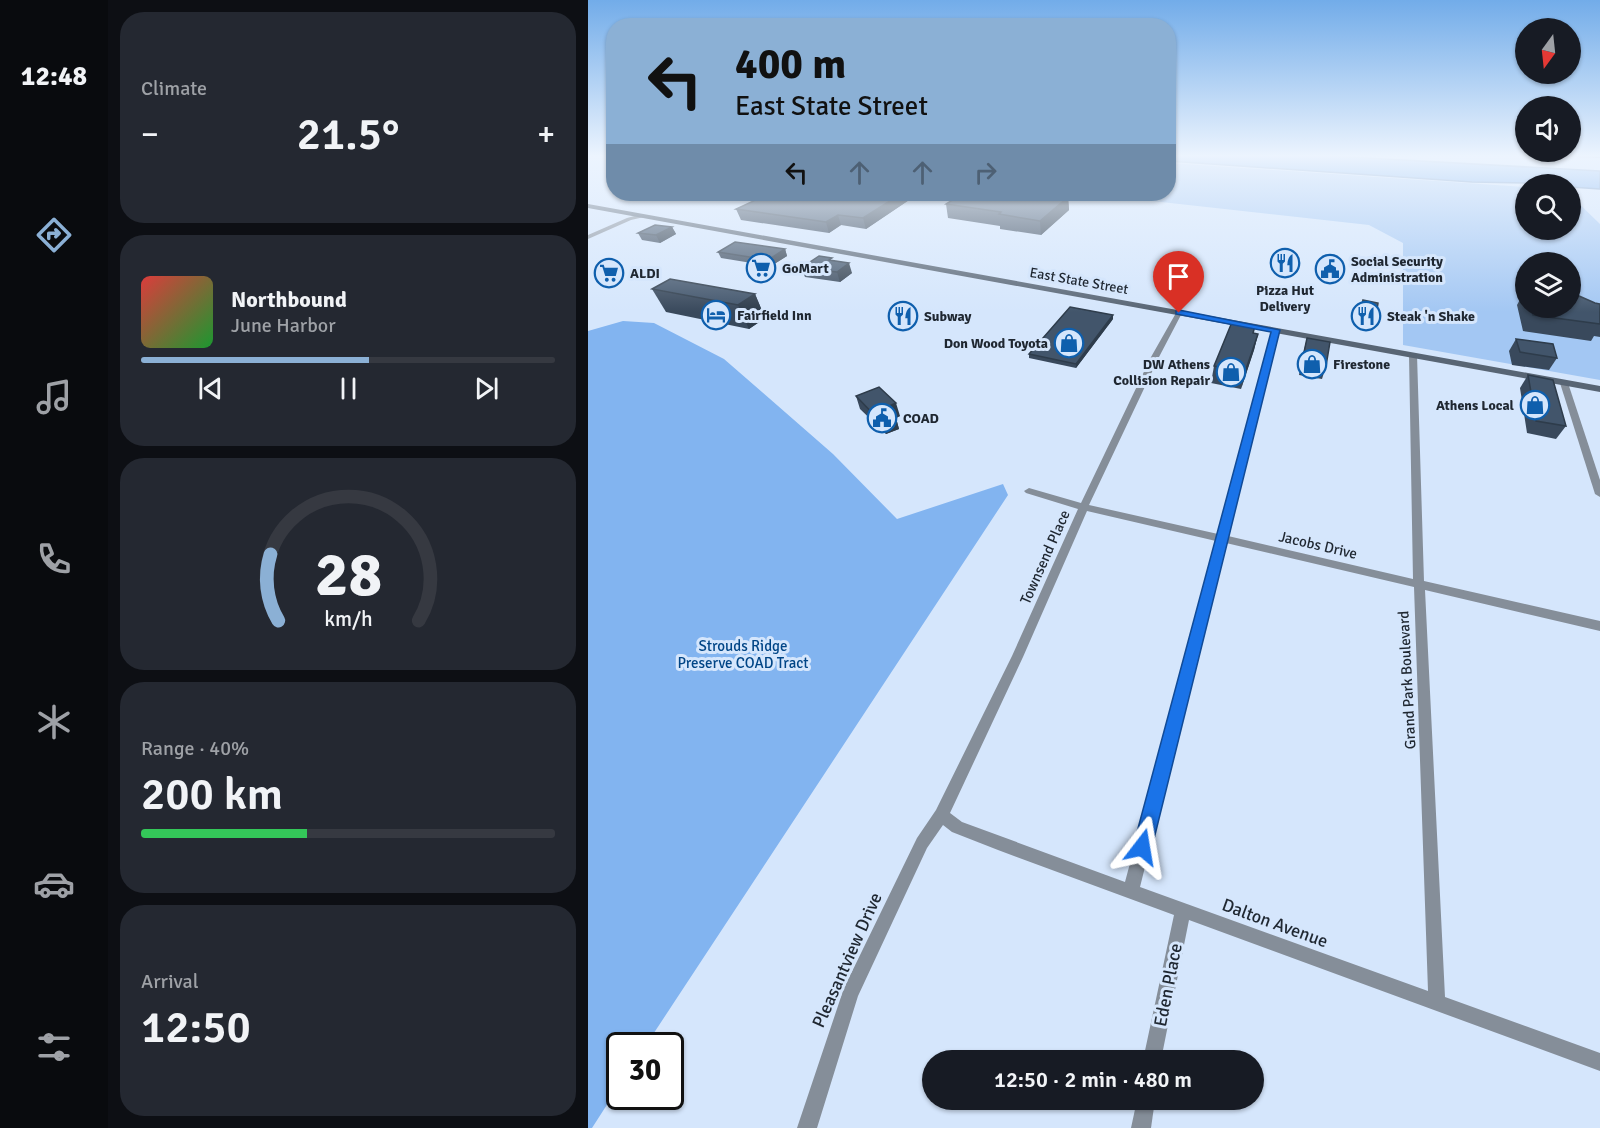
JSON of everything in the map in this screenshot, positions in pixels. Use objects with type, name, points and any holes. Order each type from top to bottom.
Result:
[{"type":"main road","name":"East State Street","points":[[597,208],[1600,390]]},
{"type":"street","points":[[588,237],[642,216]]},
{"type":"street","name":"Townsend Place","points":[[941,815],[1017,657],[1084,506],[1155,357],[1179,313]]},
{"type":"street","points":[[1131,890],[1276,330]]},
{"type":"street","name":"Grand Park Boulevard","points":[[1413,355],[1419,584],[1437,1004]]},
{"type":"street","points":[[1563,383],[1600,494]]},
{"type":"street","name":"Jacobs Drive","points":[[1029,491],[1084,506],[1600,626]]},
{"type":"street","name":"Dalton Avenue","points":[[941,815],[957,827],[1600,1062]]},
{"type":"street","name":"Pleasantview Drive","points":[[807,1128],[850,994],[922,843],[941,815]]},
{"type":"street","name":"Eden Place","points":[[1154,1050],[1183,910]]},
{"type":"street","points":[[1140,1128],[1144,1110]]},
{"type":"shaded area","points":[[1212,208],[1515,208],[1515,240],[1581,240],[1581,208],[1583,208],[1600,224],[1600,380],[1403,345],[1403,243],[1369,225]]},
{"type":"green space","name":"Strouds Ridge Preserve COAD Tract","points":[[623,321],[654,323],[724,359],[833,454],[897,519],[1003,484],[1008,495],[655,1032],[606,1032],[606,1106],[592,1128],[588,1128],[588,331]]},
{"type":"building","points":[[879,208],[863,218],[838,215],[826,222],[736,209]]},
{"type":"building","points":[[971,208],[1056,208],[1040,221],[999,214],[1001,212]]},
{"type":"building","points":[[655,225],[672,227],[656,235],[638,233]]},
{"type":"building","points":[[735,242],[785,249],[768,260],[718,252]]},
{"type":"building","points":[[819,256],[849,263],[837,272],[801,268]]},
{"type":"building","points":[[670,279],[755,294],[738,305],[652,289]]},
{"type":"building","points":[[1581,297],[1600,304],[1600,324],[1555,318],[1581,318]]},
{"type":"building","points":[[1363,300],[1378,303],[1376,316],[1360,313]]},
{"type":"building","name":"Don Wood Toyota","points":[[1070,307],[1113,315],[1076,364],[1029,354]]},
{"type":"building","points":[[1232,322],[1255,326],[1253,333],[1258,334],[1245,372],[1214,366]]},
{"type":"building","points":[[1307,338],[1330,342],[1326,366],[1302,362]]},
{"type":"building","points":[[1516,339],[1553,344],[1557,358],[1520,352]]},
{"type":"building","points":[[1528,375],[1553,380],[1566,426],[1536,421]]},
{"type":"building","points":[[879,387],[896,403],[887,407],[895,416],[881,422],[856,396]]},
{"type":"place","name":"Pizza Hut Delivery","points":[[1285,263]]},
{"type":"place","name":"GoMart","points":[[761,268]]},
{"type":"place","name":"Social Security Administration","points":[[1330,269]]},
{"type":"place","name":"ALDI","points":[[609,273]]},
{"type":"place","name":"Fairfield Inn","points":[[716,315]]},
{"type":"place","name":"Subway","points":[[903,316]]},
{"type":"place","name":"Steak 'n Shake","points":[[1366,316]]},
{"type":"place","name":"Don Wood Toyota","points":[[1069,343]]},
{"type":"place","name":"Firestone","points":[[1312,364]]},
{"type":"place","name":"DW Athens Collision Repair","points":[[1231,372]]},
{"type":"place","name":"Athens Local","points":[[1535,405]]},
{"type":"place","name":"COAD","points":[[882,418]]},
{"type":"route","points":[[1142,847],[1276,330],[1179,313]]}]
